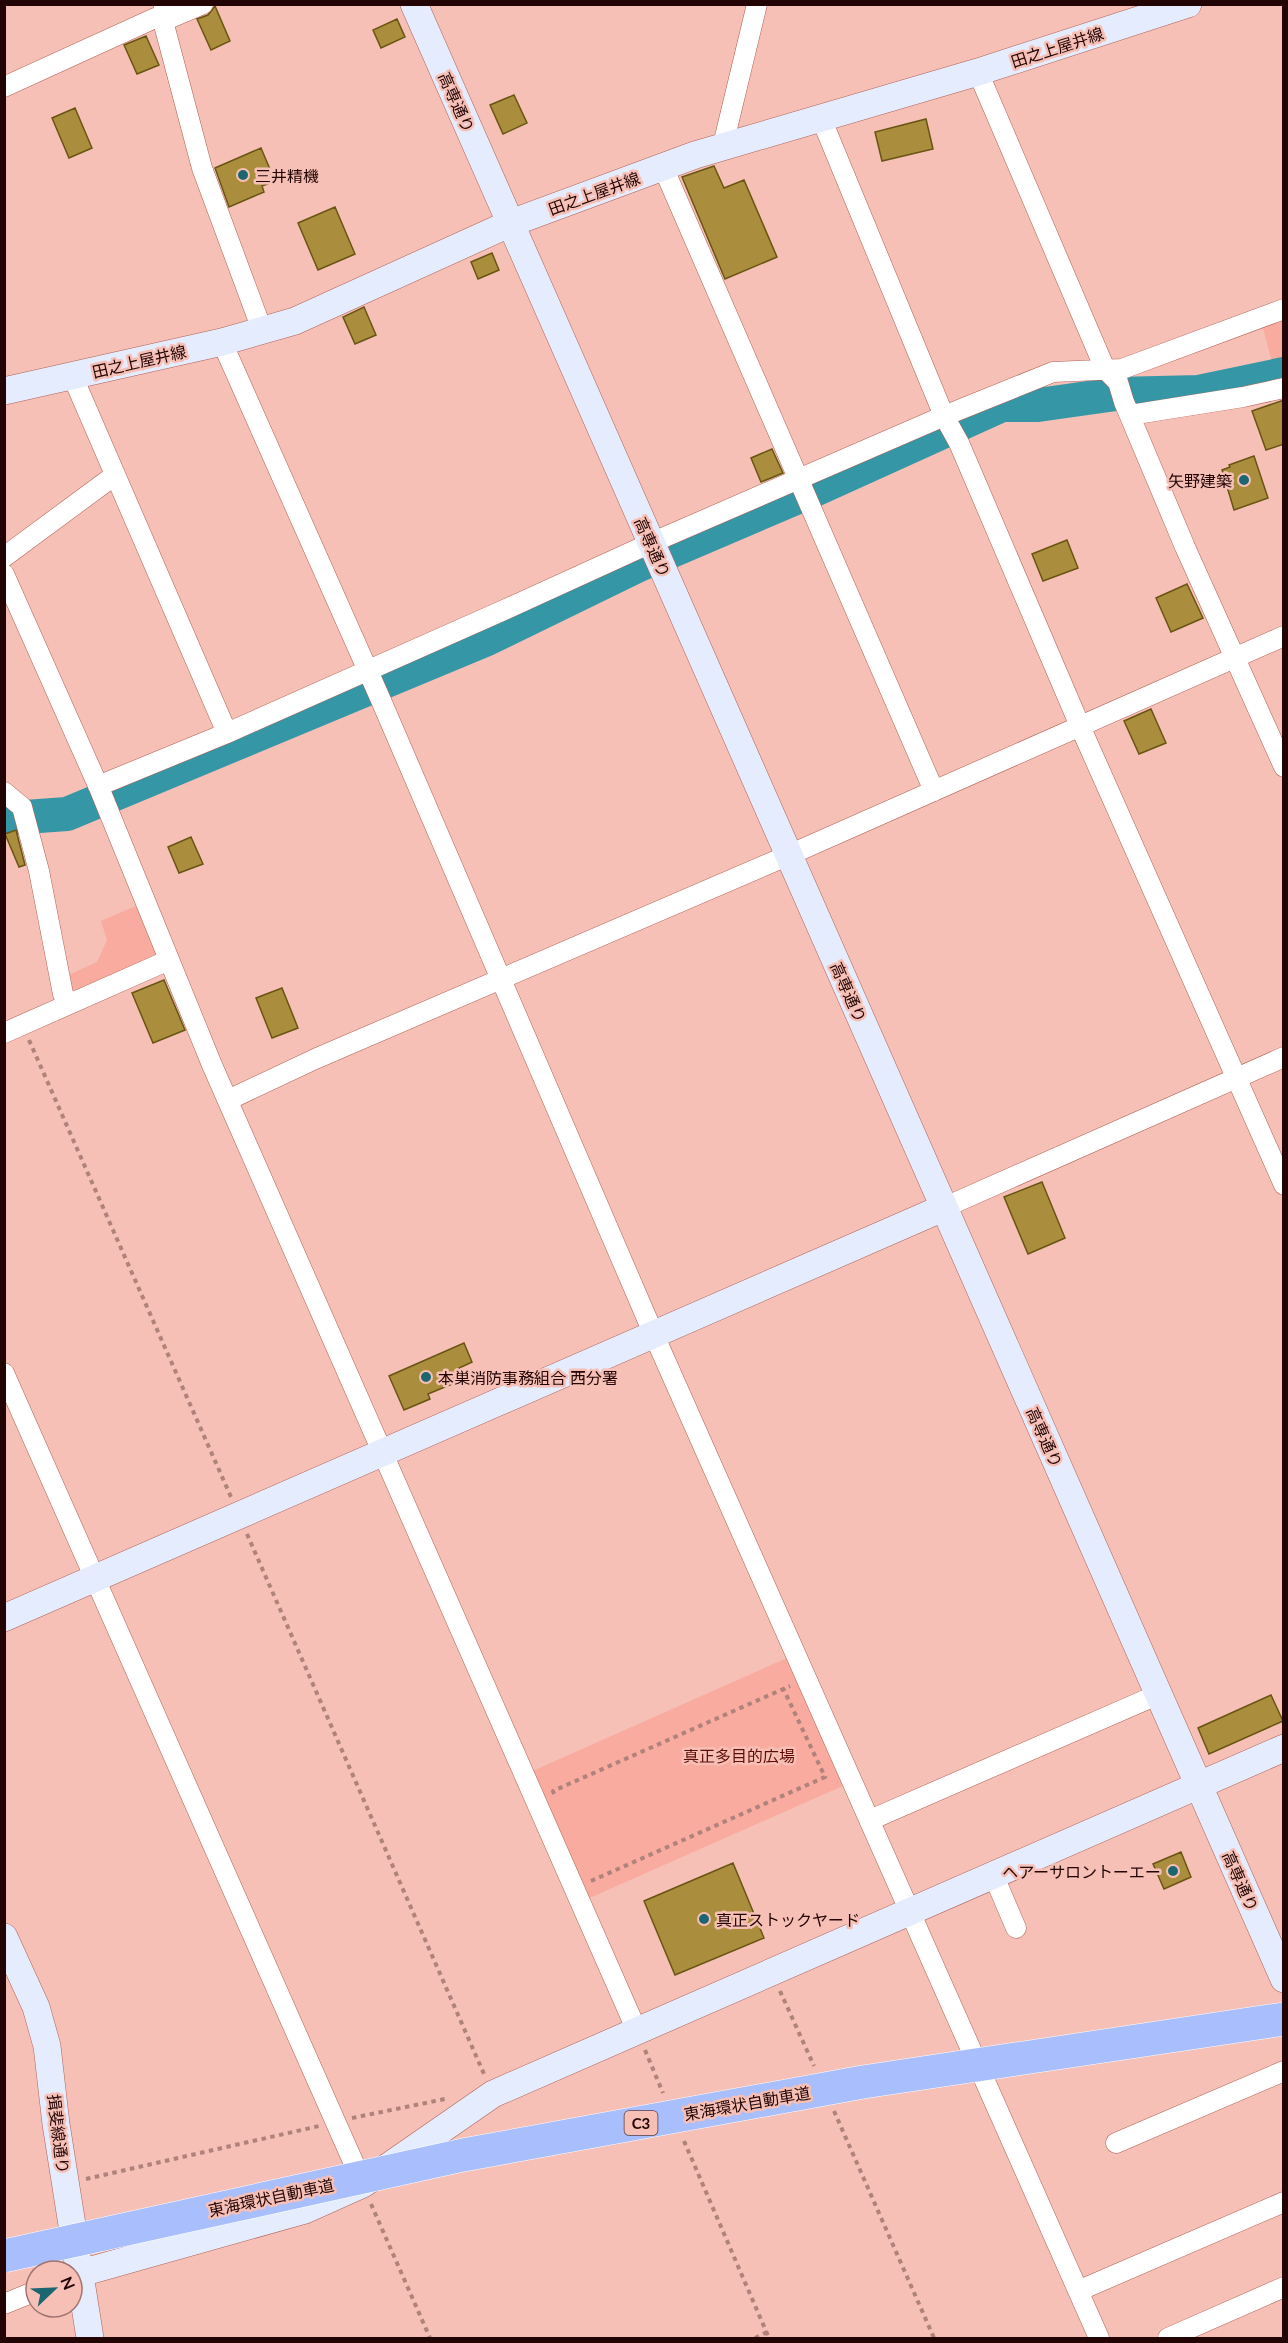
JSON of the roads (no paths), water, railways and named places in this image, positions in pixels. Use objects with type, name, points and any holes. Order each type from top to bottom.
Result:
[{"type":"highway","name":"東海環状自動車道","points":[[4,2256],[463,2155],[863,2082],[1284,2019]]},
{"type":"street","points":[[4,87],[164,13],[203,4]]},
{"type":"street","name":"高専通り","points":[[414,4],[1284,1979]]},
{"type":"street","points":[[723,145],[757,4]]},
{"type":"street","name":"田之上屋井線","points":[[4,391],[222,342],[295,321],[511,224],[723,145],[978,72],[1188,4]]},
{"type":"street","points":[[164,13],[202,168],[262,330]]},
{"type":"street","points":[[978,72],[1105,369],[1118,382],[1185,547],[1284,767]]},
{"type":"street","points":[[821,118],[944,416],[959,443],[1080,726],[1284,1185]]},
{"type":"street","points":[[663,167],[934,791]]},
{"type":"street","points":[[101,794],[227,733],[368,671],[656,553],[798,479],[944,416],[1053,372],[1122,369],[1284,309]]},
{"type":"street","points":[[222,342],[368,671],[654,1335],[1099,2338]]},
{"type":"street","points":[[72,375],[227,733]]},
{"type":"street","points":[[1130,415],[1284,388]]},
{"type":"street","points":[[4,557],[115,474]]},
{"type":"street","points":[[4,574],[101,794],[228,1100],[381,1453],[637,2031]]},
{"type":"street","points":[[228,1100],[315,1059],[789,855],[1284,636]]},
{"type":"street","points":[[4,792],[22,807],[39,871],[63,994],[68,1004]]},
{"type":"street","points":[[4,1033],[169,960]]},
{"type":"street","points":[[4,1617],[654,1335],[1284,1057]]},
{"type":"street","points":[[4,1373],[363,2184]]},
{"type":"street","points":[[870,1820],[1159,1694]]},
{"type":"street","points":[[84,2273],[305,2210],[363,2184],[486,2099],[909,1910],[1284,1748]]},
{"type":"street","points":[[993,1874],[1016,1928]]},
{"type":"street","name":"揖斐線通り","points":[[4,1937],[36,2007],[47,2046],[75,2259]]},
{"type":"street","points":[[1116,2143],[1284,2071]]},
{"type":"street","points":[[1078,2292],[1284,2202]]},
{"type":"street","points":[[1168,2338],[1206,2331],[1284,2287]]},
{"type":"street","points":[[4,2304],[24,2296]]},
{"type":"street","name":"揖斐線通り","points":[[84,2309],[90,2338]]},
{"type":"waterway","points":[[4,821],[11,818],[67,814],[487,639],[641,564],[812,491],[1002,405],[1038,405],[1116,394],[1199,392],[1284,374]]},
{"type":"place","name":"三井精機","points":[[243,175]]},
{"type":"place","name":"矢野建築","points":[[1244,480]]},
{"type":"place","name":"本巣消防事務組合 西分署","points":[[426,1377]]},
{"type":"place","name":"ヘアーサロントーエー","points":[[1173,1871]]},
{"type":"place","name":"真正ストックヤード","points":[[704,1919]]},
{"type":"park label","name":"真正多目的広場","points":[[739,1755]]}]
